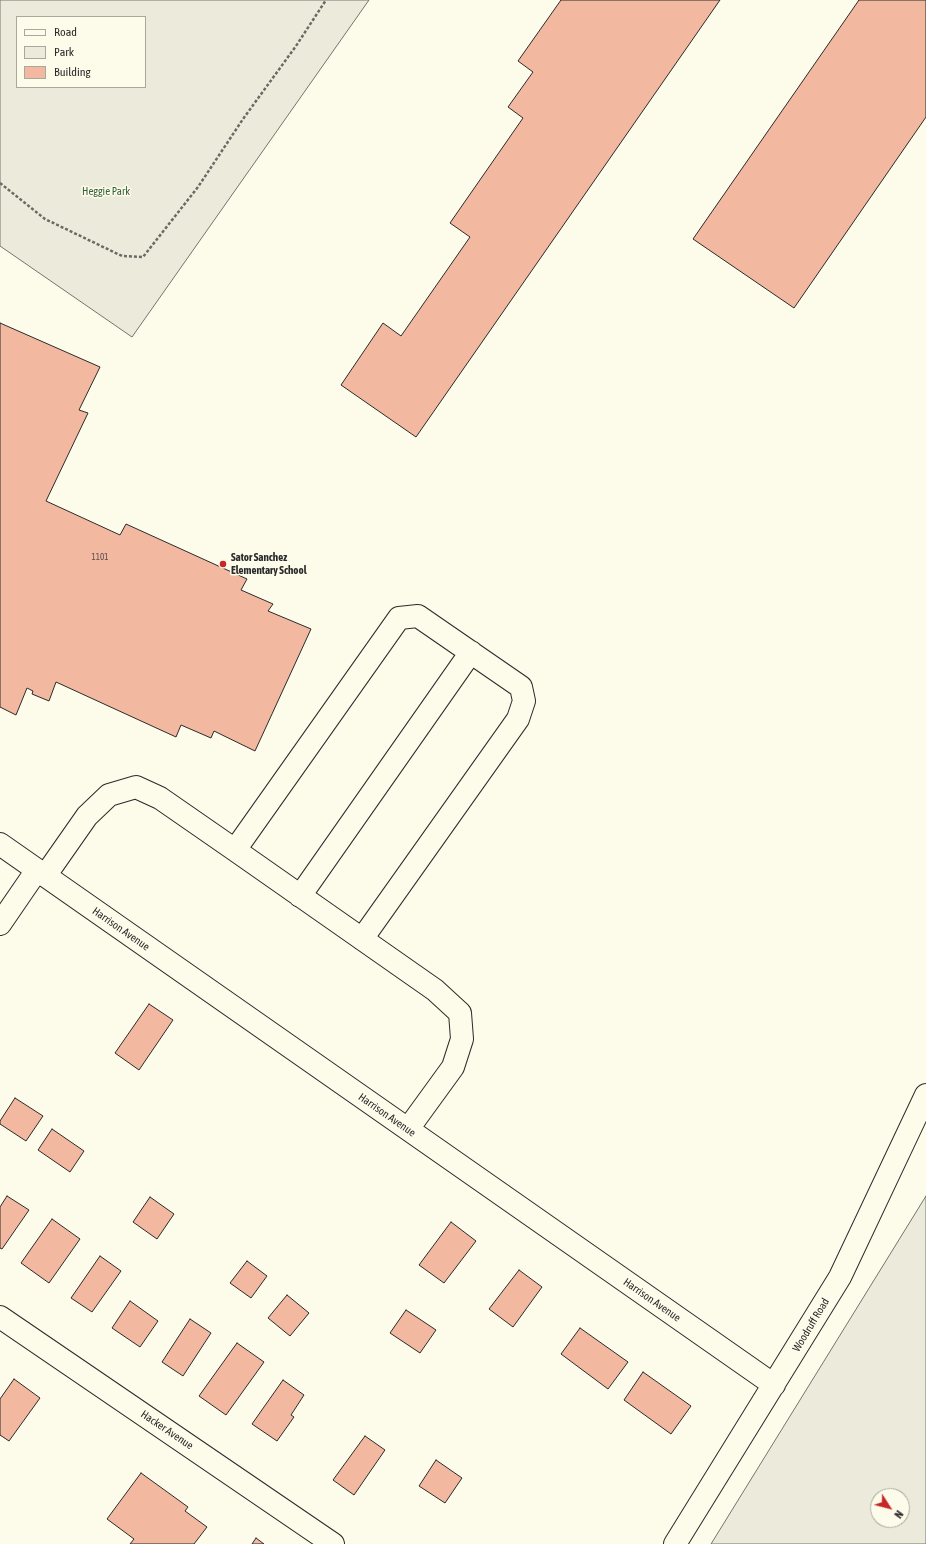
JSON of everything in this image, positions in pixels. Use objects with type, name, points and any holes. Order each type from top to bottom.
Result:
[{"type":"street","points":[[235,850],[399,618],[418,616],[522,687],[524,701],[518,719],[362,939]]},
{"type":"street","points":[[300,896],[471,652]]},
{"type":"street","points":[[0,924],[87,816],[110,795],[136,787],[160,798],[435,990],[460,1013],[462,1039],[453,1067],[408,1129]]},
{"type":"street","name":"Harrison Avenue","points":[[0,844],[774,1385]]},
{"type":"street","name":"Woodruff Road","points":[[676,1544],[840,1277],[926,1095]]},
{"type":"street","name":"Hacker Avenue","points":[[0,1317],[333,1544]]},
{"type":"path","points":[[0,183],[45,219],[122,256],[143,257],[198,187],[243,119],[296,46],[326,0]]},
{"type":"green space","name":"Heggie Park","points":[[0,0],[369,0],[132,337],[0,246]]},
{"type":"green space","points":[[926,1196],[926,1544],[711,1544]]},
{"type":"building","points":[[561,0],[720,0],[416,437],[341,385],[383,323],[401,336],[470,237],[450,223],[523,118],[508,107],[533,72],[518,61]]},
{"type":"building","points":[[859,0],[926,0],[926,117],[794,308],[693,239]]},
{"type":"building","points":[[0,323],[100,367],[79,410],[88,413],[46,501],[120,535],[126,524],[247,579],[241,590],[273,604],[268,611],[311,629],[255,751],[214,731],[211,738],[181,725],[176,737],[56,682],[49,701],[32,694],[33,691],[27,688],[16,715],[0,707]]},
{"type":"building","points":[[149,1004],[173,1020],[139,1070],[115,1053]]},
{"type":"building","points":[[15,1098],[43,1116],[26,1141],[0,1124],[0,1121]]},
{"type":"building","points":[[52,1129],[84,1151],[70,1172],[38,1150]]},
{"type":"building","points":[[7,1196],[29,1210],[2,1249],[0,1248],[0,1207]]},
{"type":"building","points":[[150,1197],[174,1214],[157,1239],[133,1222]]},
{"type":"building","points":[[52,1219],[80,1239],[49,1283],[21,1263]]},
{"type":"building","points":[[451,1222],[476,1241],[444,1283],[419,1265]]},
{"type":"building","points":[[100,1256],[121,1271],[92,1312],[71,1298]]},
{"type":"building","points":[[247,1261],[267,1276],[251,1298],[230,1283]]},
{"type":"building","points":[[519,1270],[542,1287],[513,1327],[489,1309]]},
{"type":"building","points":[[287,1295],[309,1313],[290,1336],[268,1318]]},
{"type":"building","points":[[130,1301],[158,1321],[140,1347],[112,1328]]},
{"type":"building","points":[[406,1310],[436,1330],[420,1353],[390,1333]]},
{"type":"building","points":[[190,1319],[211,1333],[183,1376],[162,1362]]},
{"type":"building","points":[[580,1328],[628,1362],[608,1389],[561,1354]]},
{"type":"building","points":[[237,1343],[264,1362],[226,1415],[199,1396]]},
{"type":"building","points":[[643,1372],[691,1406],[671,1434],[624,1400]]},
{"type":"building","points":[[14,1379],[40,1398],[9,1441],[0,1435],[0,1399]]},
{"type":"building","points":[[283,1380],[304,1395],[291,1415],[294,1417],[277,1441],[252,1424]]},
{"type":"building","points":[[365,1436],[385,1450],[354,1495],[333,1480]]},
{"type":"building","points":[[436,1460],[462,1478],[445,1503],[419,1486]]},
{"type":"building","points":[[141,1473],[188,1507],[185,1511],[207,1527],[194,1544],[130,1544],[134,1539],[107,1519]]},
{"type":"building","points":[[256,1538],[264,1544],[252,1544]]},
{"type":"place","name":"Sator Sanchez Elementary School","points":[[223,564]]}]
